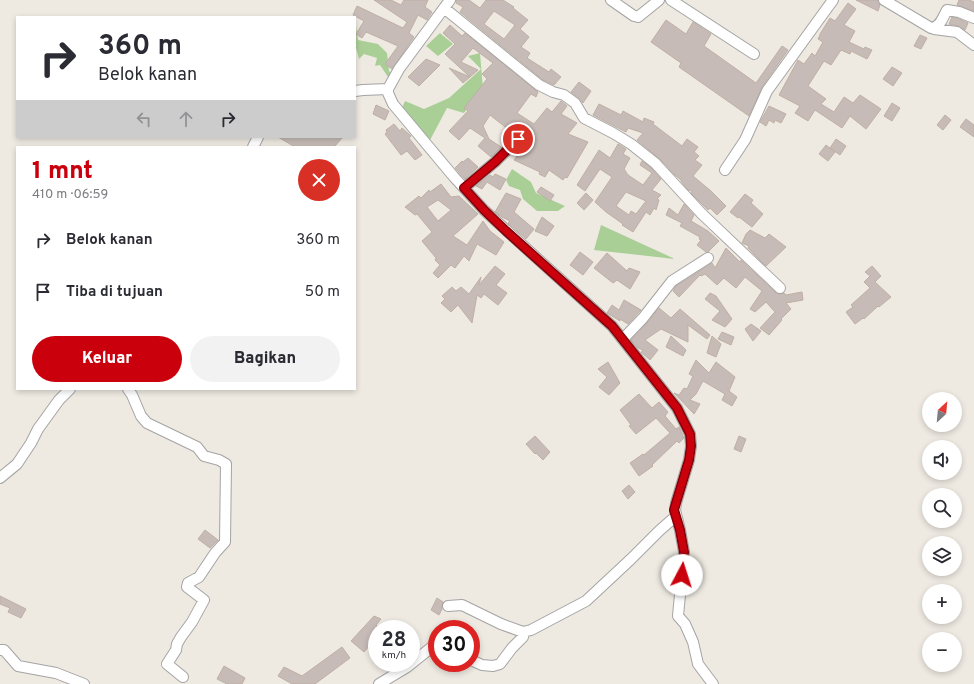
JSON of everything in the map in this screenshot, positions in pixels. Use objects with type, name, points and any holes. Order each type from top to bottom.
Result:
[{"type":"street","points":[[611,0],[634,16],[638,17],[660,0]]},
{"type":"street","points":[[671,0],[754,54]]},
{"type":"street","points":[[726,170],[745,140],[767,91],[833,0]]},
{"type":"street","points":[[884,0],[931,28],[957,32],[974,45]]},
{"type":"street","points":[[713,684],[698,664],[693,642],[685,624],[678,616],[684,552],[680,530],[674,510],[689,460],[691,446],[690,434],[677,408],[612,326],[501,226],[464,188],[393,104],[388,93],[388,89],[399,69],[447,4],[539,85],[553,92],[564,95],[575,103],[584,118],[631,144],[655,163],[702,214],[780,288]]},
{"type":"street","points":[[934,28],[937,26],[946,10],[959,12],[974,18]]},
{"type":"street","points":[[356,91],[388,89]]},
{"type":"street","points":[[464,188],[495,162],[518,139]]},
{"type":"street","points":[[623,339],[672,281],[708,258]]},
{"type":"street","points":[[0,478],[18,464],[38,429],[59,400],[69,390]]},
{"type":"street","points":[[129,390],[147,423],[197,447],[204,456],[219,460],[226,464],[225,542],[215,553],[199,577],[188,583],[187,586],[204,600],[192,622],[181,637],[177,644],[176,650],[167,664],[183,677]]},
{"type":"street","points":[[448,606],[462,606],[501,624],[523,632],[537,627],[586,601],[659,531],[677,518]]},
{"type":"street","points":[[480,664],[493,666],[500,664],[512,648],[523,637],[523,632]]},
{"type":"street","points":[[0,650],[4,650],[18,666],[56,673],[84,684]]},
{"type":"street","points":[[379,684],[408,667],[428,650]]},
{"type":"green space","points":[[356,26],[358,40],[378,44],[387,53],[389,71],[393,75],[390,80],[380,65],[375,66],[377,58],[364,54],[359,59],[356,48]]},
{"type":"green space","points":[[440,33],[453,44],[438,56],[426,46]]},
{"type":"green space","points":[[480,53],[483,89],[464,113],[447,108],[429,142],[401,110],[405,101],[424,109],[449,98],[481,69],[468,56]]},
{"type":"green space","points":[[512,169],[531,182],[536,193],[565,206],[558,211],[537,211],[523,199],[520,190],[509,186],[506,180]]},
{"type":"green space","points":[[601,225],[675,259],[594,250]]},
{"type":"building","points":[[374,0],[391,0],[401,5],[404,0],[428,0],[425,7],[432,12],[427,20],[418,15],[409,33],[414,37],[392,69],[385,64],[398,46],[366,32],[362,38],[356,34],[364,21],[353,15],[357,6],[403,28],[407,22]]},
{"type":"building","points":[[456,0],[469,0],[480,8],[486,0],[503,0],[514,7],[513,8],[528,20],[520,29],[529,37],[521,47],[530,53],[527,58],[549,72],[551,69],[561,77],[554,85],[543,80],[460,12],[463,7],[456,3]],"holes":[[[494,11],[515,25],[504,39],[484,24]]]},
{"type":"building","points":[[856,0],[878,0],[880,5],[878,11]]},
{"type":"building","points":[[959,0],[969,0],[974,2],[974,11],[957,5]]},
{"type":"building","points":[[848,3],[856,9],[844,25],[855,31],[849,42],[864,49],[865,47],[872,50],[867,59],[851,51],[850,54],[841,50],[831,65],[824,61],[808,86],[826,99],[821,104],[834,112],[844,97],[853,103],[860,95],[881,109],[866,129],[850,116],[842,128],[815,110],[808,121],[795,113],[800,106],[779,95],[798,60],[804,64],[812,53],[815,56],[823,42],[818,39],[820,34],[830,18],[835,21]]},
{"type":"building","points":[[952,17],[968,23],[965,30],[958,26],[949,24]]},
{"type":"building","points":[[666,20],[686,34],[693,22],[711,34],[704,46],[756,83],[782,46],[788,50],[762,87],[749,116],[679,67],[681,63],[651,42]]},
{"type":"building","points":[[450,25],[462,36],[465,33],[538,92],[536,97],[531,94],[517,113],[534,124],[547,108],[552,112],[561,101],[567,106],[561,114],[577,123],[568,134],[588,142],[567,178],[565,177],[563,180],[549,170],[545,177],[539,174],[540,172],[514,160],[526,144],[524,142],[524,137],[520,133],[514,134],[490,115],[483,126],[489,139],[501,147],[491,157],[478,146],[485,138],[470,128],[459,140],[449,131],[468,111],[464,108],[487,79],[482,74],[493,63],[473,48],[461,62],[478,70],[470,77],[445,54],[455,44],[443,33]]},
{"type":"building","points":[[920,35],[927,38],[921,49],[914,46]]},
{"type":"building","points":[[426,59],[440,65],[419,86],[408,77]]},
{"type":"building","points":[[892,67],[902,73],[893,86],[883,79]]},
{"type":"building","points":[[449,68],[470,77],[463,83]]},
{"type":"building","points":[[579,82],[591,91],[583,103],[571,92]]},
{"type":"building","points":[[892,103],[900,108],[892,121],[884,116]]},
{"type":"building","points":[[599,104],[621,115],[623,111],[643,122],[644,118],[654,122],[653,124],[682,146],[687,139],[698,147],[694,152],[699,156],[695,160],[702,165],[693,176],[726,206],[717,215],[710,208],[708,210],[691,193],[692,191],[688,190],[681,180],[660,159],[637,140],[643,133],[628,128],[626,132],[593,115]]},
{"type":"building","points":[[376,105],[389,111],[385,120],[373,114]]},
{"type":"building","points":[[769,106],[786,114],[781,123],[775,120],[774,123],[769,120],[766,126],[760,122]]},
{"type":"building","points":[[945,115],[951,120],[943,130],[937,125]]},
{"type":"building","points":[[966,119],[974,125],[974,137],[960,127]]},
{"type":"building","points":[[394,124],[400,131],[402,128],[411,136],[409,138],[422,155],[415,160],[407,151],[401,155],[385,134],[387,132],[386,130]]},
{"type":"building","points":[[280,138],[342,138],[335,146],[293,146]]},
{"type":"building","points":[[836,139],[846,146],[840,155],[830,148]]},
{"type":"building","points":[[618,144],[626,149],[623,154],[630,158],[624,169],[628,175],[643,185],[652,173],[640,165],[642,161],[661,179],[652,190],[661,195],[657,199],[659,200],[656,210],[654,208],[650,215],[646,212],[633,232],[622,225],[623,224],[595,202],[612,177],[600,169],[585,191],[577,185],[599,150],[610,158]],"holes":[[[626,192],[646,201],[636,214],[631,211],[629,215],[616,206]]]},
{"type":"building","points":[[826,145],[835,152],[828,161],[819,154]]},
{"type":"building","points":[[468,158],[478,167],[465,179],[455,168],[462,161],[463,162]]},
{"type":"building","points":[[495,174],[506,179],[500,190],[487,182],[482,189],[476,186],[490,175],[493,177]]},
{"type":"building","points":[[441,184],[451,197],[459,196],[478,214],[453,236],[467,245],[483,221],[490,231],[504,242],[496,255],[477,244],[469,261],[464,256],[455,268],[451,265],[438,278],[433,273],[440,265],[422,241],[432,232],[417,214],[415,215],[405,207],[419,196],[421,198],[429,190],[430,192]],"holes":[[[438,200],[451,210],[438,221],[427,207]]]},
{"type":"building","points":[[541,187],[554,195],[550,201],[537,192]]},
{"type":"building","points":[[506,193],[521,199],[514,212],[534,229],[526,239],[508,223],[510,221],[495,212]]},
{"type":"building","points":[[586,193],[593,200],[584,210],[577,203]]},
{"type":"building","points":[[745,194],[753,200],[751,203],[763,214],[752,227],[730,212]]},
{"type":"building","points":[[684,204],[694,215],[691,221],[708,231],[719,241],[708,252],[697,245],[701,240],[699,239],[700,237],[680,226],[682,223],[666,215],[669,208],[678,215]]},
{"type":"building","points":[[542,217],[554,226],[547,236],[535,231]]},
{"type":"building","points":[[750,230],[765,238],[769,234],[786,247],[766,266],[748,248],[749,246],[742,243],[746,234]]},
{"type":"building","points":[[726,248],[776,293],[784,293],[786,295],[802,292],[803,300],[786,303],[791,309],[769,335],[760,328],[775,312],[766,302],[755,312],[750,309],[762,291],[745,277],[736,288],[724,278],[717,285],[705,274],[700,275],[679,297],[673,291],[676,286],[712,263],[715,268]]},
{"type":"building","points":[[580,252],[593,262],[583,275],[570,265]]},
{"type":"building","points":[[607,253],[627,271],[629,268],[640,272],[630,289],[617,280],[613,283],[594,268]]},
{"type":"building","points":[[495,266],[505,274],[496,285],[507,293],[498,305],[484,294],[481,298],[477,295],[472,323],[458,305],[451,312],[441,303],[445,299],[442,296],[452,287],[456,291],[461,287],[469,294],[481,277],[479,285]]},
{"type":"building","points":[[872,266],[881,276],[875,282],[891,297],[879,307],[878,306],[864,319],[863,318],[855,324],[846,312],[853,307],[851,305],[870,288],[864,282],[870,276],[865,272]]},
{"type":"building","points":[[710,293],[716,296],[732,319],[725,327],[712,320],[720,311],[705,299]]},
{"type":"building","points":[[624,300],[641,310],[628,324],[607,313],[612,305],[619,310]]},
{"type":"building","points":[[659,308],[671,318],[680,309],[710,335],[707,339],[688,325],[688,342],[661,329],[645,340],[658,350],[650,360],[641,352],[643,350],[638,348],[631,340]]},
{"type":"building","points":[[751,324],[761,331],[753,341],[745,329]]},
{"type":"building","points":[[722,332],[734,337],[731,345],[718,339]]},
{"type":"building","points":[[671,336],[686,350],[683,356],[666,347]]},
{"type":"building","points":[[712,336],[721,344],[716,357],[707,353]]},
{"type":"building","points":[[696,360],[709,373],[716,362],[735,377],[729,391],[737,397],[732,406],[722,400],[725,394],[703,381],[696,394],[690,400],[700,404],[694,414],[674,393],[679,395],[684,388],[687,389],[693,376],[689,374]]},
{"type":"building","points":[[608,362],[620,383],[609,395],[599,387],[607,377],[598,369]]},
{"type":"building","points":[[639,394],[652,408],[659,402],[668,412],[665,416],[676,429],[679,427],[684,438],[679,443],[677,441],[652,465],[653,466],[639,476],[630,463],[643,454],[644,455],[670,433],[656,418],[636,434],[629,426],[631,425],[620,410]]},
{"type":"building","points":[[535,436],[550,452],[543,460],[526,444]]},
{"type":"building","points":[[739,436],[746,439],[741,452],[734,449]]},
{"type":"building","points":[[629,485],[635,492],[628,499],[622,491]]},
{"type":"building","points":[[205,530],[218,540],[210,548],[198,539]]},
{"type":"building","points":[[0,596],[26,609],[21,618],[8,612],[10,608],[0,604]]},
{"type":"building","points":[[437,598],[443,602],[439,615],[431,610]]},
{"type":"building","points":[[374,616],[381,619],[380,620],[370,620]]},
{"type":"building","points":[[368,623],[368,647],[364,652],[351,641]]},
{"type":"building","points":[[342,647],[350,658],[315,684],[292,684],[278,676],[284,667],[302,676]]},
{"type":"building","points":[[224,666],[245,678],[242,684],[227,684],[217,679]]},
{"type":"route","points":[[518,139],[495,162],[464,188],[506,231],[612,326],[677,408],[690,434],[691,446],[689,460],[674,510],[680,530],[684,552],[682,575]]}]
